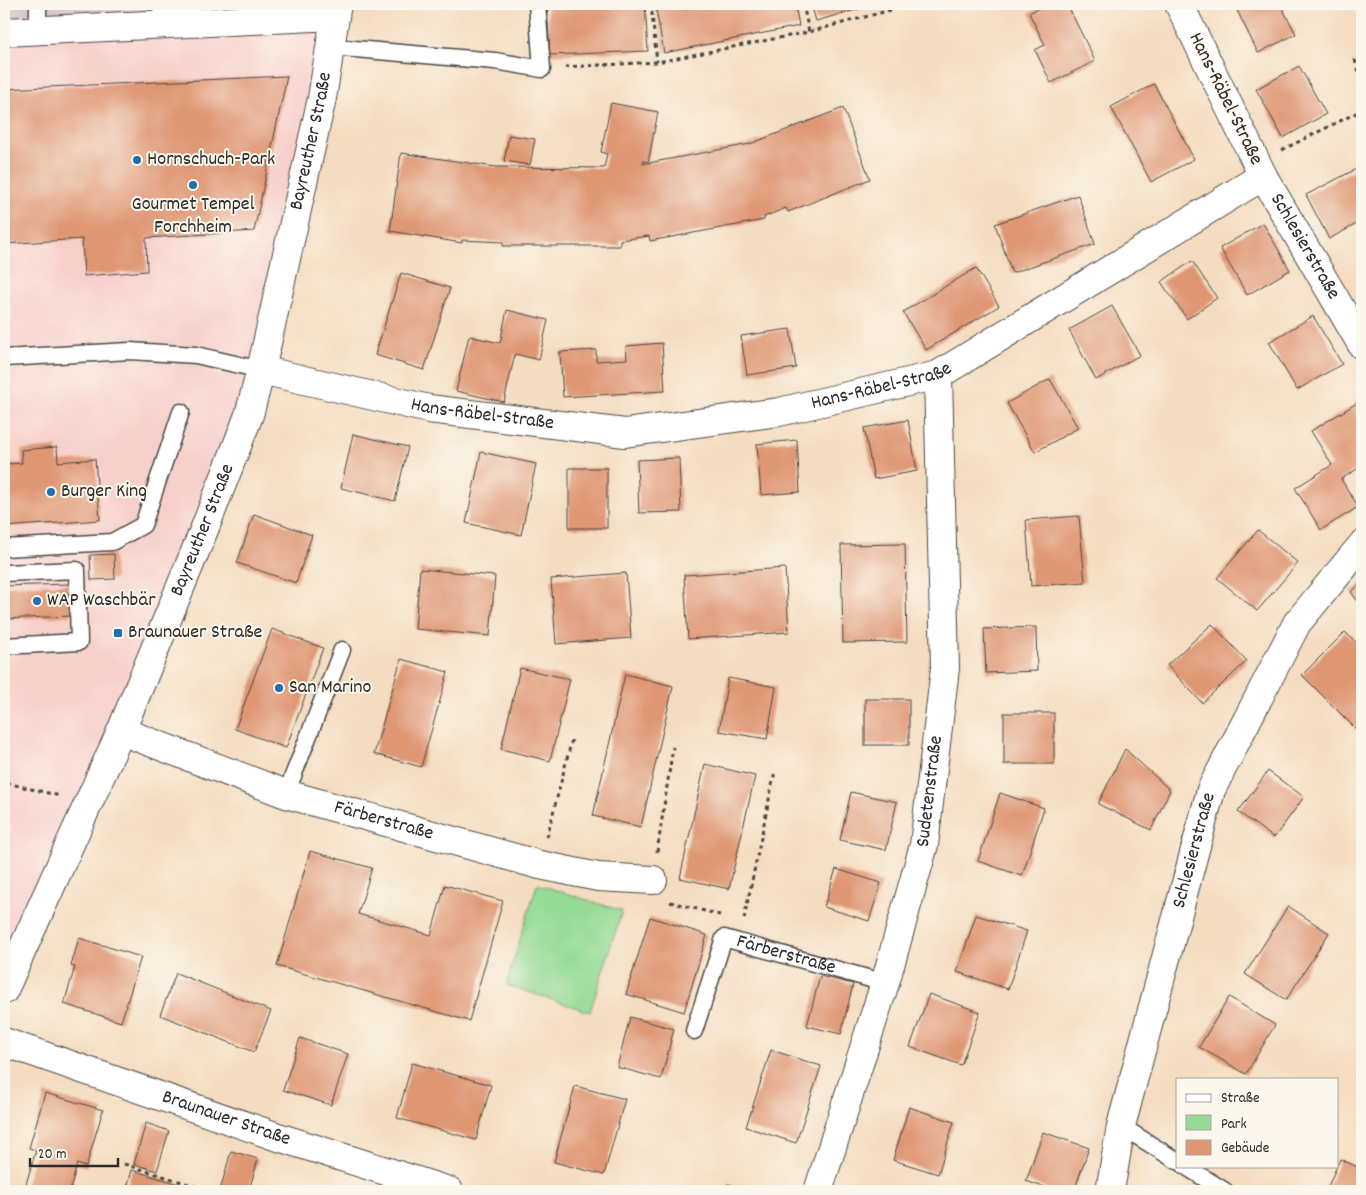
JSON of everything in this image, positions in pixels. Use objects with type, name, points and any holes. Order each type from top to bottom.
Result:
[{"type":"street","name":"Hans-Räbel-Straße","points":[[261,370],[429,409],[624,433],[779,412],[938,375],[1263,176],[1179,4]]},
{"type":"street","points":[[4,32],[38,31],[162,14],[336,10]]},
{"type":"street","name":"Bayreuther Straße","points":[[4,990],[121,731],[249,416],[322,98],[336,10]]},
{"type":"street","name":"Schlesierstraße","points":[[1263,176],[1362,344]]},
{"type":"street","name":"Sudetenstraße","points":[[818,1191],[885,983],[924,845],[945,668],[938,375]]},
{"type":"street","name":"Schlesierstraße","points":[[1110,1191],[1121,1126],[1211,790],[1297,622],[1362,545]]},
{"type":"street","name":"Färberstraße","points":[[121,731],[286,794],[540,865],[598,877],[647,880]]},
{"type":"street","name":"Braunauer Straße","points":[[4,1042],[147,1090],[416,1186],[449,1191]]},
{"type":"lane","points":[[38,4],[38,31]]},
{"type":"lane","points":[[537,4],[542,69]]},
{"type":"lane","name":"Bayreuther Straße","points":[[331,47],[495,61],[542,69]]},
{"type":"lane","points":[[4,358],[130,351],[196,355],[261,370]]},
{"type":"lane","points":[[4,548],[112,542],[143,525],[181,412]]},
{"type":"lane","points":[[4,573],[77,570],[79,642],[4,646]]},
{"type":"lane","points":[[286,794],[342,650]]},
{"type":"lane","name":"Färberstraße","points":[[694,1031],[724,938],[885,983]]},
{"type":"lane","points":[[1121,1126],[1176,1160]]},
{"type":"lane","points":[[1188,1168],[1225,1191]]},
{"type":"path","points":[[651,4],[657,62]]},
{"type":"path","points":[[803,4],[809,32]]},
{"type":"path","points":[[890,4],[892,11]]},
{"type":"path","points":[[542,69],[657,62],[809,32],[913,4]]},
{"type":"path","points":[[1362,56],[1354,60],[1362,81]]},
{"type":"path","points":[[1263,176],[1276,153],[1362,110]]},
{"type":"path","points":[[540,865],[572,739]]},
{"type":"path","points":[[673,747],[644,895],[730,918],[744,921],[775,771]]},
{"type":"path","points":[[7,783],[89,803]]},
{"type":"path","points":[[724,938],[730,918]]},
{"type":"path","points":[[124,1164],[211,1191]]},
{"type":"shaded area","points":[[4,4],[336,4],[4,38]]},
{"type":"shaded area","points":[[335,16],[263,387],[4,994],[4,38]]},
{"type":"green space","points":[[537,884],[622,911],[590,1012],[506,985]]},
{"type":"building","points":[[547,4],[645,4],[648,51],[550,55]]},
{"type":"building","points":[[655,4],[795,4],[799,26],[664,53]]},
{"type":"building","points":[[811,4],[876,4],[816,21]]},
{"type":"building","points":[[1047,4],[1067,4],[1095,61],[1051,83],[1035,50],[1045,45],[1029,13]]},
{"type":"building","points":[[1234,4],[1280,4],[1296,34],[1258,53]]},
{"type":"building","points":[[1299,66],[1326,114],[1283,138],[1256,89]]},
{"type":"building","name":"Hornschuch-Park","points":[[287,76],[254,231],[146,238],[147,271],[84,276],[82,239],[4,244],[4,89]]},
{"type":"building","points":[[1154,84],[1194,159],[1151,182],[1111,107]]},
{"type":"building","points":[[611,103],[658,112],[648,162],[643,161],[643,164],[750,144],[843,108],[870,179],[788,212],[786,208],[764,217],[764,220],[650,241],[649,236],[620,240],[620,246],[503,246],[503,242],[462,240],[462,243],[390,231],[401,153],[496,167],[604,168],[607,154],[601,152]]},
{"type":"building","points":[[509,135],[535,139],[530,165],[504,161]]},
{"type":"building","points":[[1362,166],[1362,221],[1329,239],[1306,195]]},
{"type":"building","points":[[1078,195],[1095,244],[1012,273],[995,224]]},
{"type":"building","points":[[1263,223],[1290,270],[1247,295],[1220,248]]},
{"type":"building","points":[[1192,261],[1217,298],[1187,319],[1161,282]]},
{"type":"building","points":[[976,268],[999,306],[926,350],[903,312]]},
{"type":"building","points":[[401,273],[450,288],[424,370],[375,355]]},
{"type":"building","points":[[1112,306],[1140,355],[1096,380],[1069,330]]},
{"type":"building","points":[[507,310],[548,320],[539,360],[515,354],[504,402],[456,391],[469,336],[500,343]]},
{"type":"building","points":[[1313,316],[1342,364],[1297,390],[1269,342]]},
{"type":"building","points":[[790,329],[796,368],[747,375],[741,336]]},
{"type":"building","points":[[662,343],[665,391],[563,397],[560,352],[596,350],[596,361],[627,359],[626,346]]},
{"type":"building","points":[[1050,379],[1078,428],[1035,452],[1007,403]]},
{"type":"building","points":[[1362,400],[1362,466],[1341,479],[1358,507],[1321,530],[1295,488],[1332,465],[1311,431]]},
{"type":"building","points":[[908,420],[917,471],[874,479],[864,428]]},
{"type":"building","points":[[353,434],[408,447],[395,501],[341,488]]},
{"type":"building","points":[[797,440],[800,492],[761,495],[757,444]]},
{"type":"building","name":"Burger King","points":[[57,447],[58,462],[95,459],[100,520],[4,527],[4,464],[22,463],[21,450]]},
{"type":"building","points":[[481,452],[536,464],[521,535],[466,523]]},
{"type":"building","points":[[679,458],[681,512],[639,513],[637,460]]},
{"type":"building","points":[[569,468],[607,468],[607,528],[569,528]]},
{"type":"building","points":[[254,514],[312,535],[296,583],[237,563]]},
{"type":"building","points":[[1079,516],[1085,582],[1031,586],[1026,520]]},
{"type":"building","points":[[1258,530],[1298,563],[1257,611],[1217,578]]},
{"type":"building","points":[[905,544],[907,642],[843,643],[841,545]]},
{"type":"building","points":[[114,554],[115,579],[91,580],[90,555]]},
{"type":"building","points":[[785,568],[789,632],[688,639],[684,575]]},
{"type":"building","points":[[420,569],[495,576],[490,636],[415,629]]},
{"type":"building","points":[[626,573],[631,638],[556,644],[551,579]]},
{"type":"building","points":[[1362,583],[1362,607],[1351,592]]},
{"type":"building","name":"WAP Waschbär","points":[[69,584],[71,616],[4,619],[4,586]]},
{"type":"building","points":[[1212,624],[1247,661],[1202,703],[1167,665]]},
{"type":"building","points":[[1036,627],[1037,671],[986,673],[984,629]]},
{"type":"building","name":"San Marino","points":[[272,629],[323,648],[286,748],[235,729]]},
{"type":"building","points":[[1345,632],[1362,648],[1362,726],[1358,731],[1302,675]]},
{"type":"building","points":[[401,659],[448,672],[421,767],[374,754]]},
{"type":"building","points":[[520,668],[570,679],[550,761],[501,749]]},
{"type":"building","points":[[625,674],[673,686],[641,827],[593,816]]},
{"type":"building","points":[[728,678],[776,687],[767,739],[719,731]]},
{"type":"building","points":[[865,699],[909,699],[909,745],[865,745]]},
{"type":"building","points":[[1004,713],[1054,713],[1054,764],[1004,764]]},
{"type":"building","points":[[1125,749],[1170,790],[1151,830],[1098,804]]},
{"type":"building","points":[[705,764],[755,776],[729,889],[680,878]]},
{"type":"building","points":[[1268,771],[1304,797],[1274,838],[1238,812]]},
{"type":"building","points":[[851,792],[897,802],[886,850],[840,840]]},
{"type":"building","points":[[1000,793],[1044,808],[1022,876],[978,861]]},
{"type":"building","points":[[310,851],[372,868],[358,914],[431,935],[445,885],[503,901],[469,1021],[277,966]]},
{"type":"building","points":[[836,869],[881,883],[869,921],[824,907]]},
{"type":"building","points":[[1288,906],[1329,933],[1286,1000],[1245,974]]},
{"type":"building","points":[[976,915],[1027,931],[1008,989],[957,972]]},
{"type":"building","points":[[650,917],[707,935],[684,1012],[626,994]]},
{"type":"building","points":[[79,938],[141,957],[121,1022],[64,1004],[75,967],[71,966]]},
{"type":"building","points":[[176,973],[271,1011],[254,1052],[160,1015]]},
{"type":"building","points":[[820,976],[853,984],[841,1034],[807,1026]]},
{"type":"building","points":[[929,994],[980,1012],[961,1065],[910,1047]]},
{"type":"building","points":[[1229,997],[1275,1025],[1246,1074],[1199,1047]]},
{"type":"building","points":[[630,1017],[674,1029],[661,1079],[617,1067]]},
{"type":"building","points":[[300,1038],[348,1054],[331,1105],[283,1090]]},
{"type":"building","points":[[771,1050],[821,1066],[796,1143],[746,1127]]},
{"type":"building","points":[[412,1063],[491,1085],[476,1140],[397,1118]]},
{"type":"building","points":[[575,1086],[625,1099],[604,1175],[554,1162]]},
{"type":"building","points":[[45,1093],[103,1110],[86,1167],[77,1164],[70,1191],[24,1191],[36,1150],[29,1148]]},
{"type":"building","points":[[909,1107],[954,1122],[938,1174],[893,1160]]},
{"type":"building","points":[[146,1123],[169,1131],[157,1171],[134,1164]]},
{"type":"building","points":[[1043,1132],[1089,1148],[1074,1191],[1055,1191],[1026,1181]]},
{"type":"building","points":[[231,1151],[258,1159],[249,1191],[220,1191]]},
{"type":"building","points":[[1340,1159],[1362,1169],[1362,1191],[1326,1191],[1336,1168],[1338,1168]]},
{"type":"building","points":[[132,1170],[202,1191],[126,1191]]},
{"type":"building","points":[[728,1184],[750,1191],[726,1191]]},
{"type":"building","points":[[857,1186],[872,1191],[855,1191]]},
{"type":"place","name":"Hornschuch-Park","points":[[137,160]]},
{"type":"place","name":"Gourmet Tempel Forchheim","points":[[193,185]]},
{"type":"place","name":"Burger King","points":[[51,492]]},
{"type":"place","name":"WAP Waschbär","points":[[37,601]]},
{"type":"place","name":"Braunauer Straße","points":[[118,633]]},
{"type":"place","name":"San Marino","points":[[279,688]]}]
